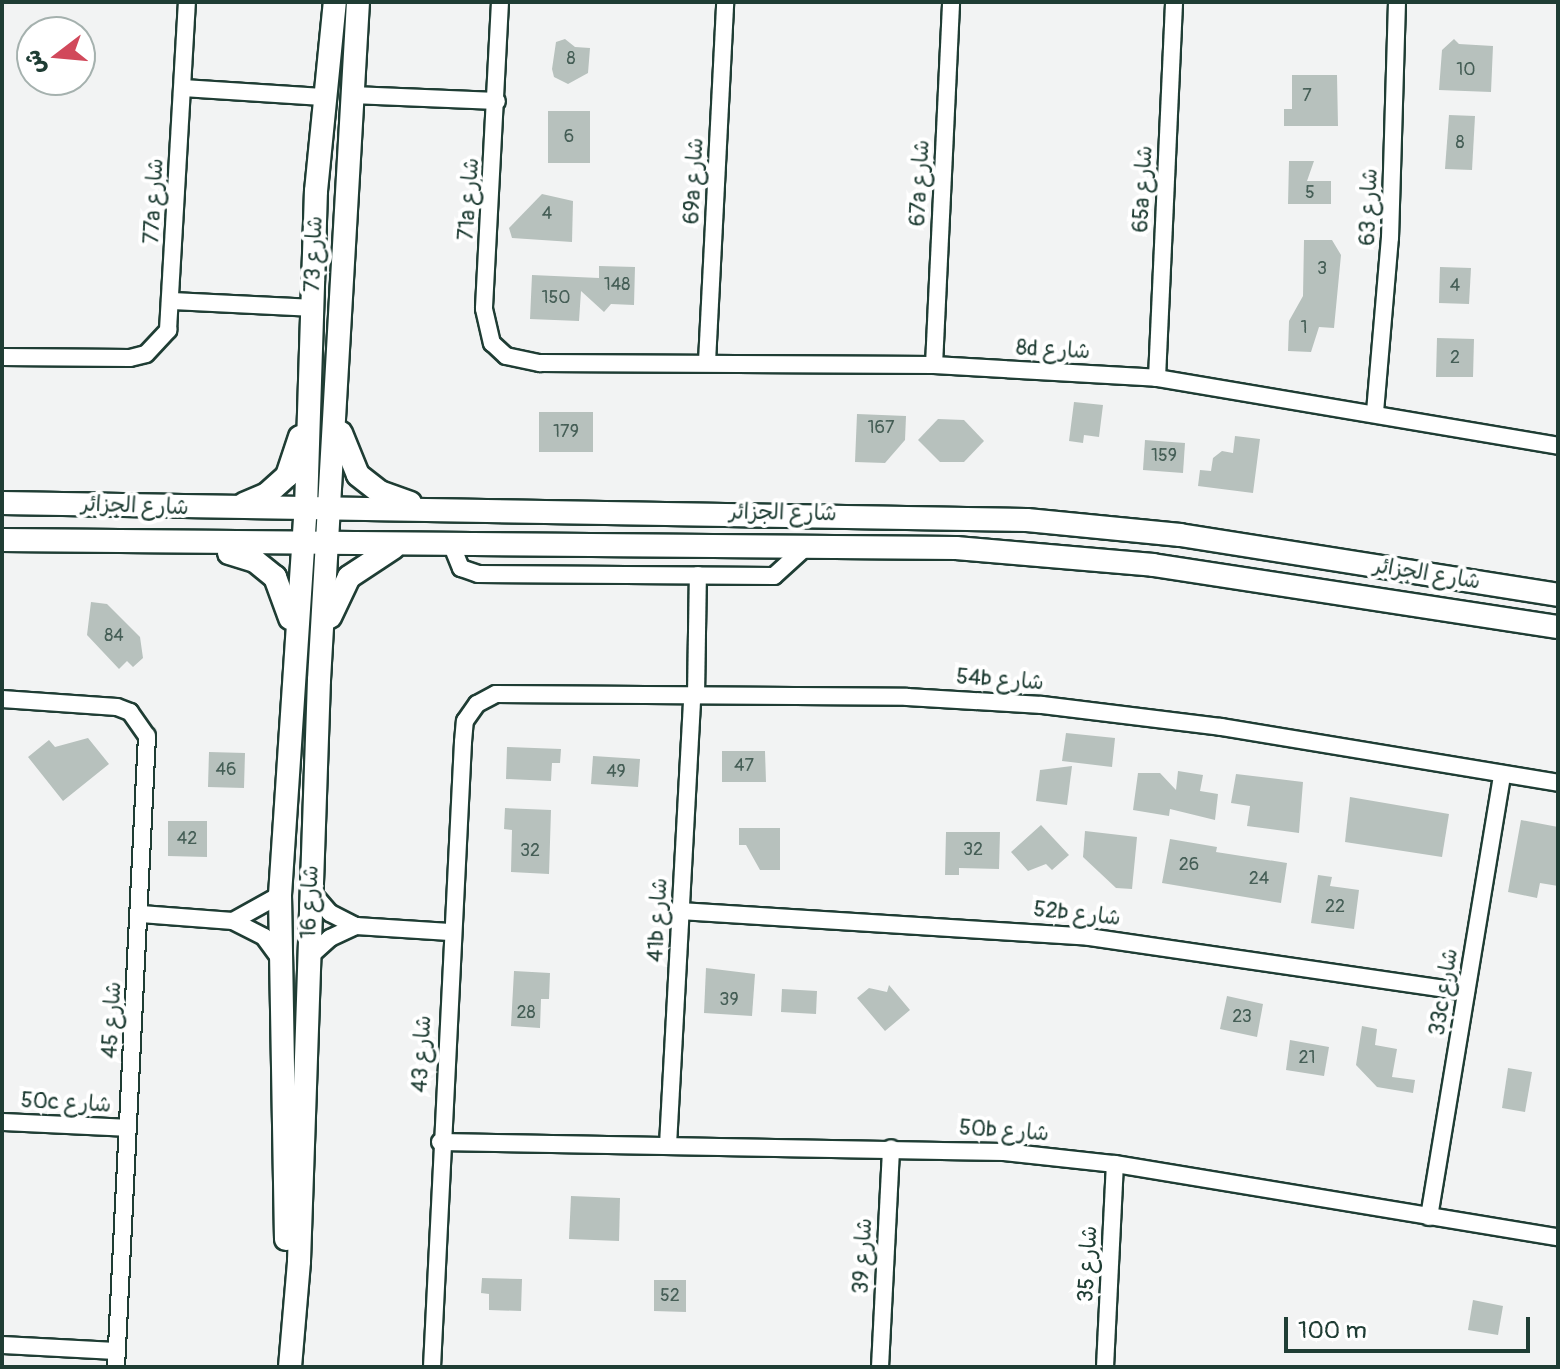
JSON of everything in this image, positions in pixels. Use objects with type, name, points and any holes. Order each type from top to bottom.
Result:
[{"type":"main road","name":"شارع 73","points":[[306,508],[323,97],[335,2]]},
{"type":"main road","name":"شارع 73","points":[[331,507],[358,2]]},
{"type":"main road","points":[[233,509],[267,494],[287,476],[309,396]]},
{"type":"main road","points":[[337,410],[345,452],[358,475],[380,492],[426,509]]},
{"type":"main road","name":"شارع الجزائر","points":[[2,503],[1027,520],[1180,535],[1558,595]]},
{"type":"main road","name":"شارع 16","points":[[290,1367],[322,638],[331,507]]},
{"type":"main road","name":"شارع 16","points":[[293,1297],[286,1245],[278,956],[292,652],[306,508]]},
{"type":"main road","name":"شارع الجزائر","points":[[2,540],[303,546],[956,548],[1153,565],[1558,627]]},
{"type":"main road","points":[[201,544],[255,561],[275,577],[287,600],[292,652]]},
{"type":"main road","points":[[322,638],[349,577],[401,544]]},
{"type":"street","name":"77a شارع","points":[[2,357],[107,358],[146,354],[160,344],[168,330],[187,2]]},
{"type":"street","name":"71a شارع","points":[[500,2],[485,327],[506,356],[540,363]]},
{"type":"street","name":"69a شارع","points":[[707,362],[725,2]]},
{"type":"street","name":"67a شارع","points":[[934,365],[951,2]]},
{"type":"street","name":"65a شارع","points":[[1157,378],[1174,2]]},
{"type":"street","name":"شارع 63","points":[[1375,412],[1390,238],[1397,2]]},
{"type":"street","points":[[183,88],[323,97]]},
{"type":"street","points":[[352,95],[497,101]]},
{"type":"street","points":[[170,301],[312,308]]},
{"type":"street","name":"8d شارع","points":[[540,363],[934,365],[1157,378],[1375,412],[1558,446]]},
{"type":"street","points":[[452,546],[461,568],[478,574],[698,575],[781,574],[807,546]]},
{"type":"street","name":"41b شارع","points":[[668,1145],[698,575]]},
{"type":"street","name":"54b شارع","points":[[463,742],[465,721],[477,704],[496,694],[907,697],[1042,705],[1221,727],[1558,783]]},
{"type":"street","name":"شارع 45","points":[[2,699],[100,705],[130,712],[147,736],[141,914],[116,1359]]},
{"type":"street","name":"شارع 43","points":[[432,1367],[450,932],[463,742]]},
{"type":"street","name":"33c شارع","points":[[1429,1217],[1502,774]]},
{"type":"street","points":[[311,891],[330,913],[356,926],[450,932]]},
{"type":"street","points":[[233,921],[280,895]]},
{"type":"street","name":"52b شارع","points":[[680,911],[1089,937],[1466,992]]},
{"type":"street","points":[[141,914],[233,921],[255,930],[278,956]]},
{"type":"street","points":[[309,957],[330,938],[356,926]]},
{"type":"street","name":"50c شارع","points":[[2,1122],[128,1128]]},
{"type":"street","name":"50b شارع","points":[[440,1142],[1004,1152],[1115,1164],[1558,1237]]},
{"type":"street","name":"شارع 39","points":[[880,1367],[891,1148]]},
{"type":"street","name":"شارع 35","points":[[1105,1367],[1115,1164]]},
{"type":"street","points":[[2,1345],[116,1359]]},
{"type":"building","points":[[565,39],[575,47],[590,48],[588,73],[568,84],[554,77],[552,69],[556,42]]},
{"type":"building","points":[[1454,39],[1459,44],[1493,46],[1491,92],[1439,90],[1442,50]]},
{"type":"building","points":[[1292,75],[1337,75],[1338,126],[1284,126],[1284,109],[1292,109]]},
{"type":"building","points":[[548,111],[590,111],[590,163],[548,163]]},
{"type":"building","points":[[1449,115],[1475,116],[1472,170],[1445,169]]},
{"type":"building","points":[[1289,161],[1314,161],[1307,181],[1331,181],[1331,204],[1288,204]]},
{"type":"building","points":[[542,194],[573,201],[572,242],[512,238],[509,228]]},
{"type":"building","points":[[1304,240],[1332,240],[1341,255],[1334,328],[1319,327],[1311,352],[1288,351],[1289,321],[1303,296]]},
{"type":"building","points":[[599,266],[635,267],[634,305],[611,304],[604,312],[581,291],[579,321],[530,319],[532,275],[599,278]]},
{"type":"building","points":[[1440,267],[1471,268],[1469,304],[1439,303]]},
{"type":"building","points":[[1437,338],[1474,339],[1473,377],[1436,377]]},
{"type":"building","points":[[1074,402],[1103,405],[1099,437],[1084,435],[1083,443],[1069,441]]},
{"type":"building","points":[[539,412],[593,412],[593,452],[539,452]]},
{"type":"building","points":[[857,414],[906,416],[905,440],[885,463],[855,462]]},
{"type":"building","points":[[938,419],[964,420],[984,441],[964,462],[940,462],[918,440]]},
{"type":"building","points":[[1235,436],[1260,439],[1253,493],[1198,486],[1200,470],[1211,471],[1213,458],[1222,451],[1233,453]]},
{"type":"building","points":[[1145,440],[1185,443],[1183,473],[1143,470]]},
{"type":"building","points":[[91,602],[107,604],[140,637],[143,658],[133,667],[127,661],[119,669],[87,635]]},
{"type":"building","points":[[1066,733],[1115,738],[1112,767],[1062,761]]},
{"type":"building","points":[[88,738],[109,764],[63,801],[28,757],[49,740],[55,747]]},
{"type":"building","points":[[507,747],[561,749],[560,763],[552,763],[551,781],[506,779]]},
{"type":"building","points":[[722,751],[765,751],[766,782],[722,782]]},
{"type":"building","points":[[209,752],[245,753],[244,788],[208,787]]},
{"type":"building","points":[[593,756],[640,759],[638,787],[591,784]]},
{"type":"building","points":[[1072,766],[1067,805],[1036,801],[1040,770]]},
{"type":"building","points":[[1178,771],[1203,775],[1200,791],[1218,794],[1215,820],[1170,809],[1169,816],[1133,810],[1138,773],[1160,773],[1176,790]]},
{"type":"building","points":[[1236,774],[1303,782],[1299,833],[1247,826],[1250,806],[1231,803]]},
{"type":"building","points":[[1350,797],[1449,814],[1442,857],[1345,842]]},
{"type":"building","points":[[505,808],[551,810],[549,874],[511,872],[512,830],[504,829]]},
{"type":"building","points":[[1521,820],[1558,827],[1558,886],[1540,883],[1537,898],[1508,892]]},
{"type":"building","points":[[168,821],[207,821],[207,857],[168,856]]},
{"type":"building","points":[[1041,825],[1069,855],[1052,870],[1046,864],[1028,871],[1011,852]]},
{"type":"building","points":[[739,828],[780,828],[780,870],[760,870],[746,845],[739,845]]},
{"type":"building","points":[[1085,831],[1137,837],[1132,889],[1116,888],[1083,857]]},
{"type":"building","points":[[946,832],[1000,832],[999,869],[959,868],[959,875],[945,875]]},
{"type":"building","points":[[1170,839],[1217,847],[1216,852],[1287,863],[1281,903],[1162,883]]},
{"type":"building","points":[[1318,875],[1332,877],[1330,886],[1359,890],[1354,929],[1311,923]]},
{"type":"building","points":[[706,968],[755,974],[752,1016],[704,1013]]},
{"type":"building","points":[[514,971],[550,973],[549,999],[541,999],[540,1028],[511,1026]]},
{"type":"building","points":[[889,985],[910,1010],[885,1031],[857,998],[869,988],[887,992]]},
{"type":"building","points":[[782,989],[817,991],[816,1014],[781,1012]]},
{"type":"building","points":[[1227,996],[1263,1004],[1257,1037],[1220,1029]]},
{"type":"building","points":[[1362,1026],[1377,1029],[1375,1045],[1397,1049],[1392,1077],[1415,1080],[1413,1093],[1377,1087],[1356,1065]]},
{"type":"building","points":[[1290,1040],[1329,1047],[1324,1076],[1286,1070]]},
{"type":"building","points":[[1508,1068],[1532,1072],[1525,1112],[1502,1108]]},
{"type":"building","points":[[571,1196],[620,1198],[619,1241],[569,1239]]},
{"type":"building","points":[[482,1278],[522,1279],[521,1311],[489,1310],[489,1294],[481,1293]]},
{"type":"building","points":[[654,1280],[686,1280],[686,1312],[654,1311]]},
{"type":"building","points":[[1473,1300],[1503,1306],[1498,1335],[1468,1330]]}]
